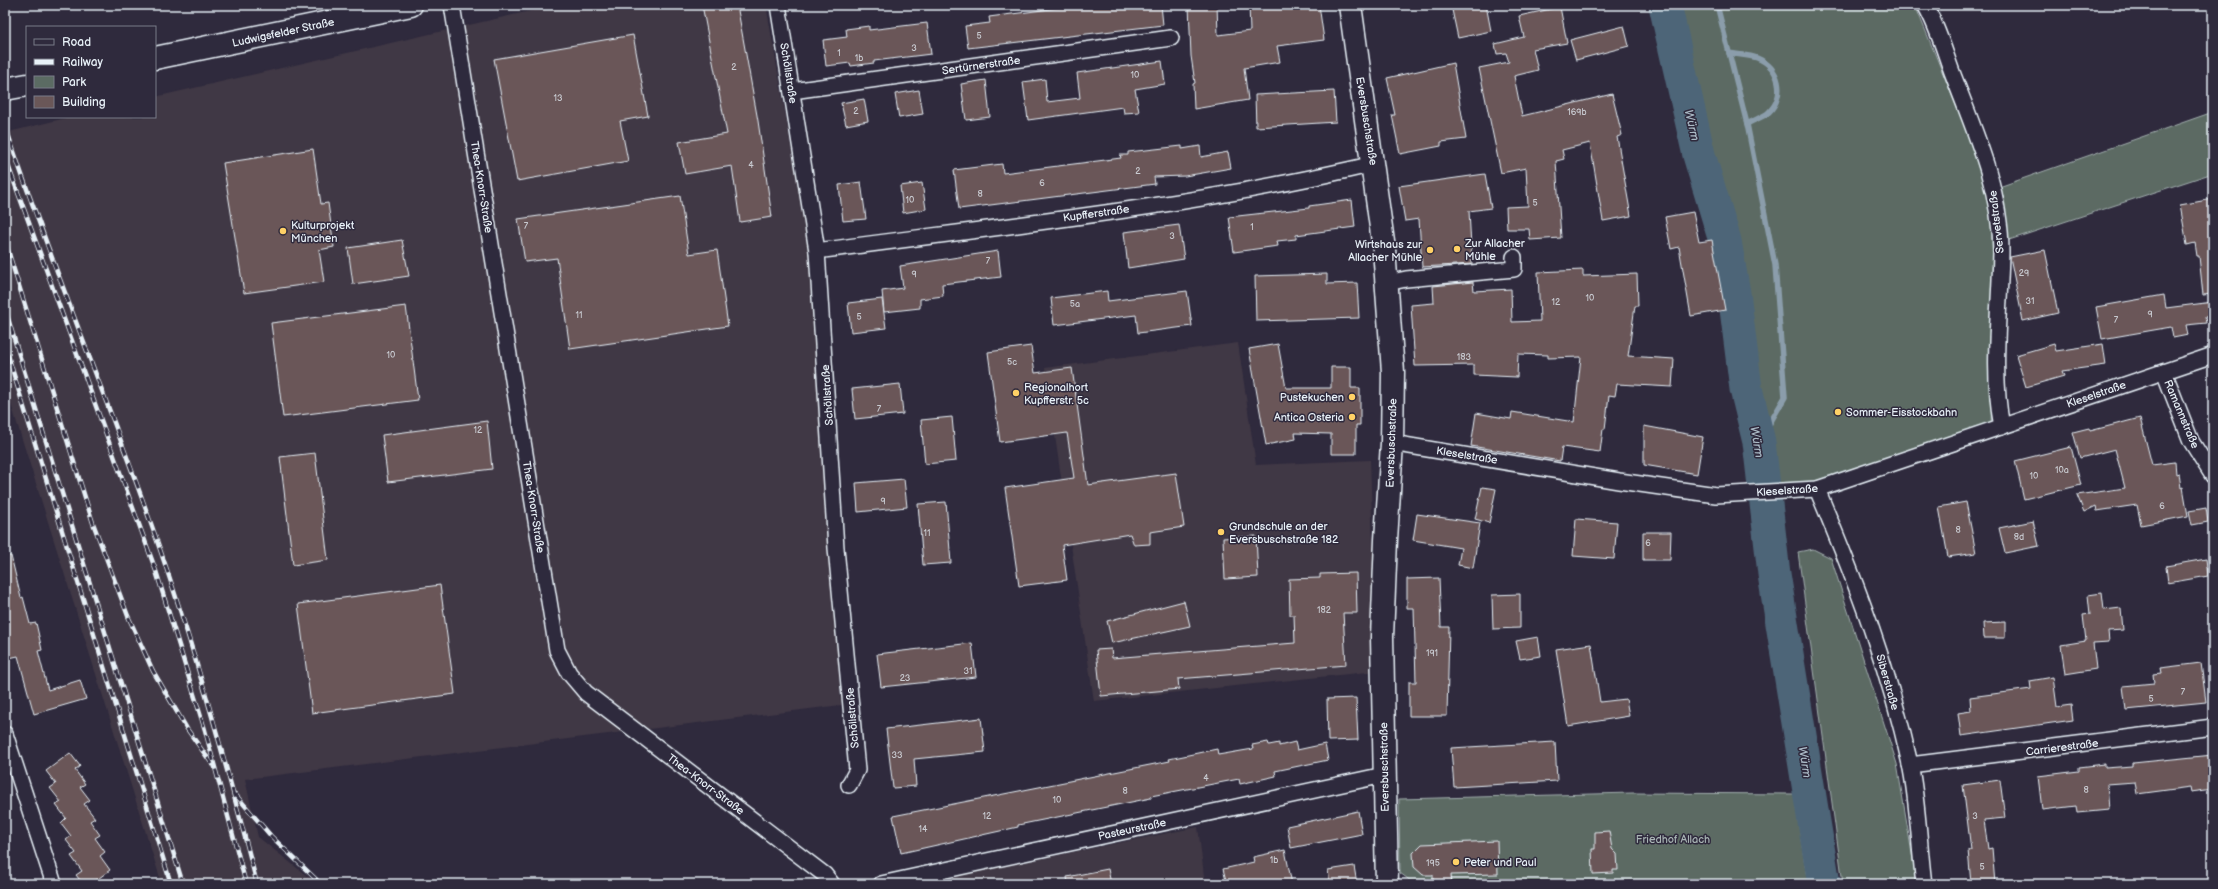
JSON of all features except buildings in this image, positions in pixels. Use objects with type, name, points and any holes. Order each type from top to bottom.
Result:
[{"type":"main road","name":"Ludwigsfelder Straße","points":[[156,58],[411,5]]},
{"type":"main road","name":"Eversbuschstraße","points":[[1350,5],[1374,164],[1387,283],[1392,372],[1392,443],[1382,636],[1384,775],[1389,883]]},
{"type":"main road","points":[[5,90],[26,85]]},
{"type":"street","name":"Thea-Knorr-Straße","points":[[452,5],[557,650],[569,673],[586,693],[825,875],[832,884]]},
{"type":"street","name":"Schöllstraße","points":[[778,5],[817,251],[836,548],[857,770],[849,785]]},
{"type":"street","name":"Servetstraße","points":[[1925,5],[1984,156],[1995,199],[2001,250],[1997,352],[1999,413],[2002,427]]},
{"type":"street","name":"Sertürnerstraße","points":[[792,91],[1171,38]]},
{"type":"street","name":"Kupfferstraße","points":[[817,251],[1226,195],[1311,179],[1374,164]]},
{"type":"street","points":[[1387,283],[1406,279],[1514,269],[1514,257]]},
{"type":"street","name":"Kleselstraße","points":[[1392,443],[1619,481],[1709,494],[1817,489],[2213,355]]},
{"type":"street","name":"Ramannstraße","points":[[2164,372],[2191,440],[2213,476]]},
{"type":"street","name":"Siberstraße","points":[[1817,489],[1869,618],[1889,682],[1910,766],[1924,884]]},
{"type":"street","name":"Carrierestraße","points":[[1910,766],[2213,727]]},
{"type":"street","points":[[5,734],[54,884]]},
{"type":"street","name":"Pasteurstraße","points":[[881,884],[1384,775]]},
{"type":"shaded area","points":[[556,5],[766,5],[810,252],[841,705],[245,779],[258,837],[317,884],[162,884],[5,385],[5,133],[66,118],[156,118],[156,97]]},
{"type":"shaded area","name":"Grundschule an der Eversbuschstraße 182","points":[[1238,343],[1256,465],[1370,460],[1377,671],[1094,701],[1045,368]]},
{"type":"shaded area","points":[[1198,827],[1205,884],[925,884],[969,873]]},
{"type":"green space","points":[[1670,5],[1915,5],[1982,169],[1995,239],[1991,427],[1803,485],[1764,483],[1738,287]]},
{"type":"green space","points":[[2213,112],[2213,173],[2006,241],[1999,187]]},
{"type":"green space","points":[[1813,549],[1831,558],[1897,764],[1917,884],[1843,884],[1798,552]]},
{"type":"green space","name":"Friedhof Allach","points":[[1632,793],[1794,794],[1808,884],[1415,884],[1400,873],[1399,799]]},
{"type":"waterway","name":"Würm","points":[[1665,5],[1699,155],[1725,241],[1734,293],[1746,389],[1759,442],[1774,574],[1824,884]]},
{"type":"waterway","points":[[1717,5],[1747,124],[1775,265],[1785,397],[1759,442]]},
{"type":"waterway","points":[[1729,53],[1754,57],[1765,62],[1771,68],[1778,82],[1778,98],[1769,112],[1747,124]]},
{"type":"railway","points":[[5,125],[44,236],[127,456],[166,567],[214,725],[257,884]]},
{"type":"railway","points":[[5,157],[156,571],[205,730],[246,884]]},
{"type":"railway","points":[[5,241],[93,523],[128,616],[153,671],[187,729],[212,764]]},
{"type":"railway","points":[[5,309],[183,884]]},
{"type":"railway","points":[[5,346],[171,884]]},
{"type":"railway","points":[[235,794],[271,836],[321,884]]},
{"type":"place","name":"Kulturprojekt München","points":[[283,231]]},
{"type":"place","name":"Zur Allacher Mühle","points":[[1457,249]]},
{"type":"place","name":"Wirtshaus zur Allacher Mühle","points":[[1430,250]]},
{"type":"place","name":"Regionalhort Kupfferstr. 5c","points":[[1016,393]]},
{"type":"place","name":"Pustekuchen","points":[[1352,397]]},
{"type":"place","name":"Sommer-Eisstockbahn","points":[[1838,412]]},
{"type":"place","name":"Antica Osteria","points":[[1352,417]]},
{"type":"place","name":"Grundschule an der Eversbuschstraße 182","points":[[1221,532]]},
{"type":"place","name":"Peter und Paul","points":[[1456,862]]}]
